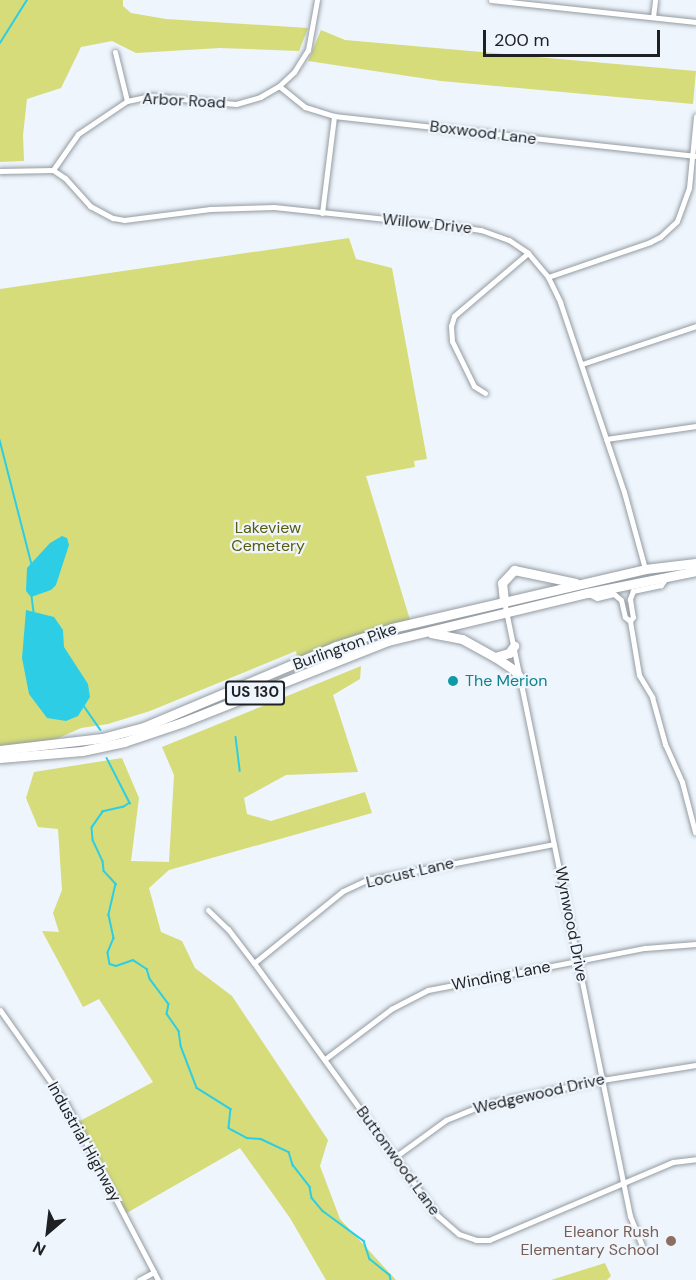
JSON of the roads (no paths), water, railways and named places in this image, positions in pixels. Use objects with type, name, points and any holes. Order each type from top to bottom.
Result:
[{"type":"highway","name":"Burlington Pike","points":[[0,750],[36,748],[102,738],[144,727],[355,639],[504,601],[645,569],[696,563]]},
{"type":"highway","points":[[504,601],[502,583],[514,570],[578,584]]},
{"type":"highway","name":"Burlington Pike","points":[[0,758],[82,751],[144,736],[360,651],[507,612],[696,571]]},
{"type":"highway","points":[[426,632],[462,639],[495,657],[514,670],[521,679]]},
{"type":"highway","points":[[495,657],[508,653],[514,646]]},
{"type":"street","name":"Arbor Road","points":[[53,170],[78,134],[127,101],[150,96],[236,104],[260,97],[279,86],[294,72],[308,51],[317,0]]},
{"type":"street","points":[[491,0],[696,22]]},
{"type":"street","points":[[653,17],[655,0]]},
{"type":"street","points":[[115,52],[127,101]]},
{"type":"street","name":"Boxwood Lane","points":[[279,86],[305,107],[334,116],[694,156]]},
{"type":"street","points":[[322,213],[334,116]]},
{"type":"street","points":[[548,276],[660,237],[677,221],[686,203],[694,156],[696,116]]},
{"type":"street","points":[[0,171],[53,170]]},
{"type":"street","name":"Willow Drive","points":[[53,170],[66,178],[90,206],[113,218],[124,220],[210,209],[274,207],[481,230],[509,240],[528,253],[548,276],[560,302],[624,492],[645,569]]},
{"type":"street","points":[[484,393],[474,386],[469,378],[452,341],[451,326],[457,312],[528,253]]},
{"type":"street","points":[[582,364],[696,326]]},
{"type":"street","points":[[606,439],[696,426]]},
{"type":"street","points":[[667,576],[661,585],[633,591],[630,599],[633,616],[630,621],[639,675],[652,697],[665,744],[682,782],[695,832]]},
{"type":"street","points":[[587,593],[597,598],[614,594],[621,600],[624,618],[630,621]]},
{"type":"street","name":"Wynwood Drive","points":[[504,601],[630,1216],[642,1246]]},
{"type":"street","name":"Locust Lane","points":[[254,963],[343,891],[367,880],[554,844]]},
{"type":"street","name":"Buttonwood Lane","points":[[208,910],[228,929],[254,963],[448,1227],[476,1240],[501,1236],[673,1162],[696,1159]]},
{"type":"street","name":"Winding Lane","points":[[325,1059],[391,1009],[428,990],[645,948],[696,944]]},
{"type":"street","name":"Industrial Highway","points":[[0,1010],[65,1102],[158,1280]]},
{"type":"street","name":"Wedgewood Drive","points":[[395,1157],[446,1119],[485,1104],[602,1080],[696,1065]]},
{"type":"street","points":[[139,1280],[154,1272]]},
{"type":"water","points":[[62,536],[67,538],[69,545],[56,585],[51,590],[31,597],[26,591],[27,568],[50,543]]},
{"type":"water","points":[[26,610],[54,617],[63,630],[64,647],[88,684],[90,697],[78,716],[66,721],[47,718],[29,694],[22,658]]},
{"type":"waterway","points":[[0,43],[27,0]]},
{"type":"waterway","points":[[0,440],[32,565]]},
{"type":"waterway","points":[[32,596],[34,612]]},
{"type":"waterway","points":[[84,706],[101,730]]},
{"type":"waterway","points":[[236,737],[240,771]]},
{"type":"waterway","points":[[107,758],[130,803],[124,807],[103,812],[92,828],[93,840],[103,861],[104,871],[116,884],[109,915],[114,938],[108,953],[110,964],[116,966],[133,960],[147,969],[150,979],[169,1004],[167,1014],[179,1031],[181,1046],[197,1088],[231,1109],[229,1128],[247,1138],[261,1139],[289,1152],[293,1165],[310,1187],[312,1198],[323,1211],[364,1241],[370,1259],[390,1275],[391,1280]]},
{"type":"place","name":"The Merion","points":[[453,681]]},
{"type":"place","name":"Eleanor Rush Elementary School","points":[[671,1241]]},
{"type":"park label","name":"Lakeview Cemetery","points":[[268,537]]}]
